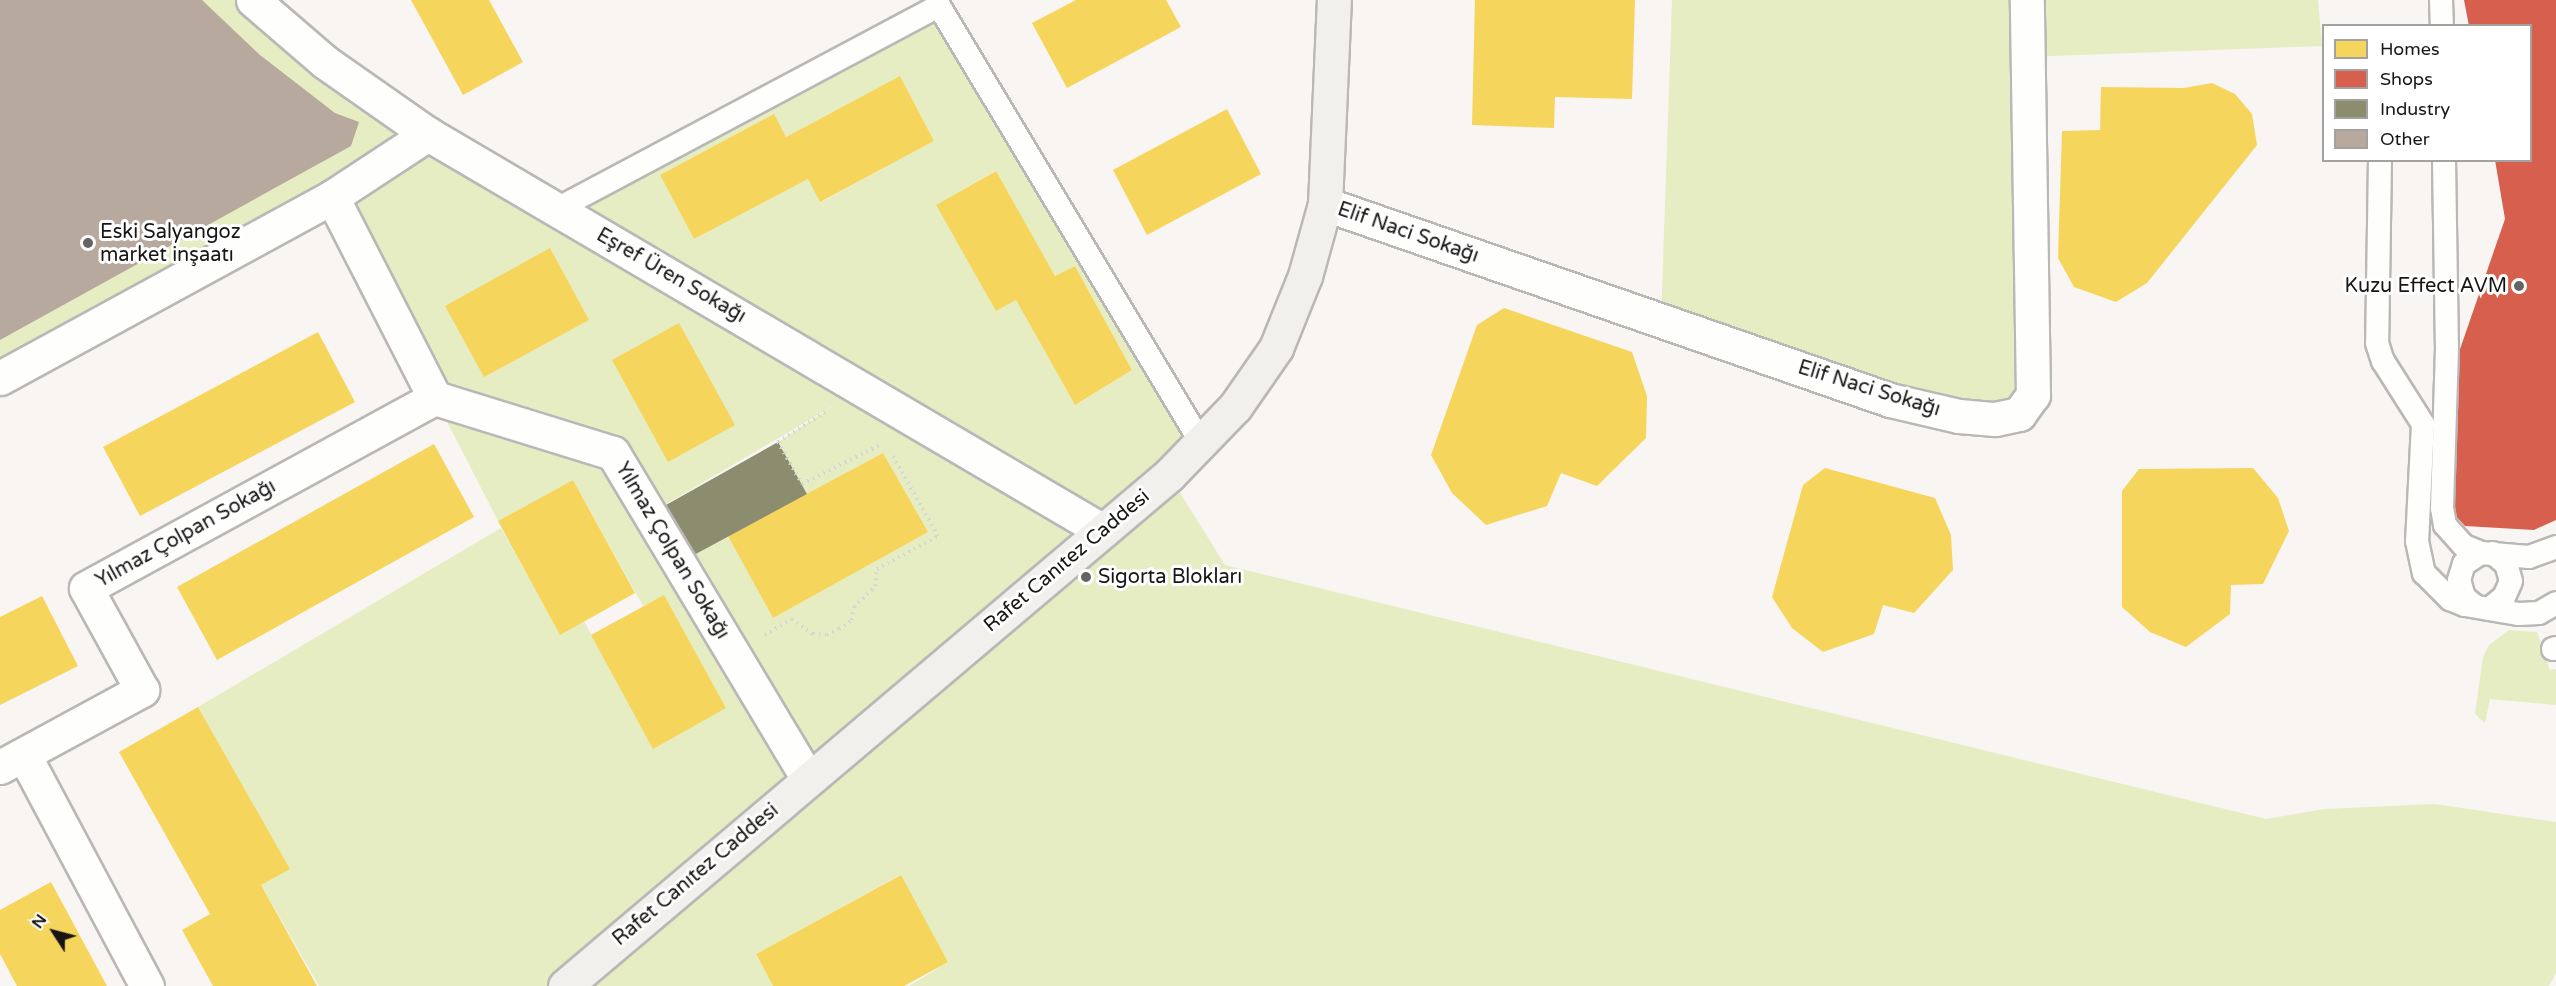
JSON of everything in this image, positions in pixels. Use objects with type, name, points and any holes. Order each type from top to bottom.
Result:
[{"type":"street","name":"Eşref Üren Sokağı","points":[[253,0],[325,63],[428,134],[1103,531]]},
{"type":"street","name":"Rafet Canıtez Caddesi","points":[[565,986],[1103,531],[1202,444],[1235,407],[1276,348],[1305,276],[1325,204],[1334,0]]},
{"type":"street","name":"Elif Naci Sokağı","points":[[1325,204],[1890,400],[1959,416],[1995,419],[2019,414],[2033,395],[2026,0]]},
{"type":"street","points":[[0,378],[332,197],[428,134]]},
{"type":"street","points":[[332,197],[435,398]]},
{"type":"street","name":"Yılmaz Çolpan Sokağı","points":[[12,761],[142,690],[87,588],[435,398],[613,453],[808,779]]},
{"type":"street","points":[[12,761],[147,986]]},
{"type":"lane","points":[[2441,0],[2442,24]]},
{"type":"lane","points":[[555,210],[939,6],[1202,444]]},
{"type":"lane","points":[[2380,162],[2376,334],[2383,361],[2424,424],[2418,559],[2435,586],[2450,599],[2482,608],[2538,613],[2556,603]]},
{"type":"lane","points":[[2444,162],[2447,348],[2442,508],[2452,536],[2463,546],[2487,553],[2529,557],[2556,547]]},
{"type":"lane","points":[[2482,608],[2504,597],[2511,581],[2506,564],[2487,553]]},
{"type":"lane","points":[[2482,608],[2464,597],[2459,580],[2464,564],[2487,553]]},
{"type":"path","points":[[792,619],[813,634],[827,635],[839,629],[852,620],[855,607],[876,586],[877,569],[939,536],[885,442],[802,484],[778,442],[863,388]]},
{"type":"green space","points":[[0,0],[253,0],[325,63],[428,134],[556,210],[939,6],[1202,444],[1150,490],[1169,475],[1225,565],[2266,819],[2325,809],[2435,804],[2556,822],[2556,973],[2549,986],[909,986],[948,962],[900,875],[756,954],[773,986],[567,986],[931,676],[565,986],[319,986],[261,885],[289,868],[198,707],[501,528],[560,634],[584,621],[653,748],[726,708],[664,596],[643,606],[573,480],[498,521],[332,197],[0,378]],"holes":[[[900,76],[934,141],[821,202],[808,179],[694,239],[660,175],[773,115],[786,137]],[[995,171],[1055,276],[1075,266],[1132,370],[1075,405],[1016,300],[996,310],[936,205]],[[838,403],[778,442],[807,494],[883,453],[927,532],[773,618],[728,534],[679,563],[638,494],[651,513]]]},
{"type":"green space","points":[[1672,0],[2318,0],[2322,46],[2027,57],[2033,395],[1995,419],[1661,321]]},
{"type":"green space","points":[[2509,630],[2537,632],[2550,670],[2556,669],[2556,705],[2490,699],[2485,723],[2475,714],[2483,657],[2489,645]]},
{"type":"building: Homes","points":[[411,0],[489,0],[523,62],[463,95]]},
{"type":"building: Homes","points":[[1076,0],[1166,0],[1181,27],[1067,88],[1032,23]]},
{"type":"building: Homes","points":[[1475,0],[1635,0],[1632,99],[1555,97],[1554,128],[1472,125]]},
{"type":"building: Homes","points":[[900,76],[934,141],[820,202],[808,179],[694,239],[660,175],[774,114],[786,137]]},
{"type":"building: Homes","points":[[2212,83],[2235,94],[2252,114],[2257,145],[2147,283],[2116,302],[2074,287],[2058,258],[2062,131],[2100,130],[2101,87],[2184,88]]},
{"type":"building: Homes","points":[[1227,109],[1261,174],[1147,235],[1113,170]]},
{"type":"building: Homes","points":[[996,171],[1055,276],[1075,266],[1132,370],[1075,405],[1016,300],[996,311],[936,205]]},
{"type":"building: Homes","points":[[550,248],[589,320],[484,377],[445,306]]},
{"type":"building: Homes","points":[[1504,308],[1632,352],[1647,396],[1646,438],[1597,486],[1561,473],[1547,506],[1486,525],[1452,493],[1431,455],[1477,325]]},
{"type":"building: Homes","points":[[679,323],[735,425],[668,462],[612,360]]},
{"type":"building: Homes","points":[[318,332],[355,402],[140,516],[103,447]]},
{"type":"building: Homes","points":[[434,444],[474,517],[217,660],[177,587]]},
{"type":"building: Homes","points":[[883,453],[928,532],[773,618],[728,536]]},
{"type":"building: Homes","points":[[1825,468],[1935,498],[1951,535],[1953,570],[1914,613],[1883,605],[1874,634],[1823,652],[1792,628],[1772,597],[1803,485]]},
{"type":"building: Homes","points":[[2253,468],[2278,498],[2289,531],[2263,584],[2231,585],[2230,614],[2186,647],[2150,632],[2122,607],[2122,491],[2139,469]]},
{"type":"building: Homes","points":[[573,480],[635,593],[560,635],[498,521]]},
{"type":"building: Homes","points":[[664,595],[726,708],[653,749],[591,635]]},
{"type":"building: Homes","points":[[42,596],[78,666],[0,705],[0,617]]},
{"type":"building: Homes","points":[[198,707],[290,869],[261,885],[317,986],[213,986],[182,930],[210,914],[119,752]]},
{"type":"building: Homes","points":[[901,875],[948,962],[904,986],[773,986],[756,954]]},
{"type":"building: Homes","points":[[51,882],[107,986],[17,986],[0,954],[0,910]]},
{"type":"building: Shops","name":"Kuzu Effect AVM","points":[[2464,0],[2556,0],[2556,520],[2534,530],[2465,526],[2452,512],[2459,352],[2505,219],[2495,162],[2532,162],[2532,24],[2469,24]]},
{"type":"building: Industry","points":[[778,442],[807,494],[679,563],[650,514]]},
{"type":"building: Other","name":"Eski Salyangoz market inşaatı","points":[[0,0],[202,0],[260,55],[335,113],[359,122],[351,146],[0,340]]},
{"type":"place","name":"Eski Salyangoz market inşaatı","points":[[88,243]]},
{"type":"place","name":"Kuzu Effect AVM","points":[[2519,286]]},
{"type":"place","name":"Sigorta Blokları","points":[[1086,577]]}]
